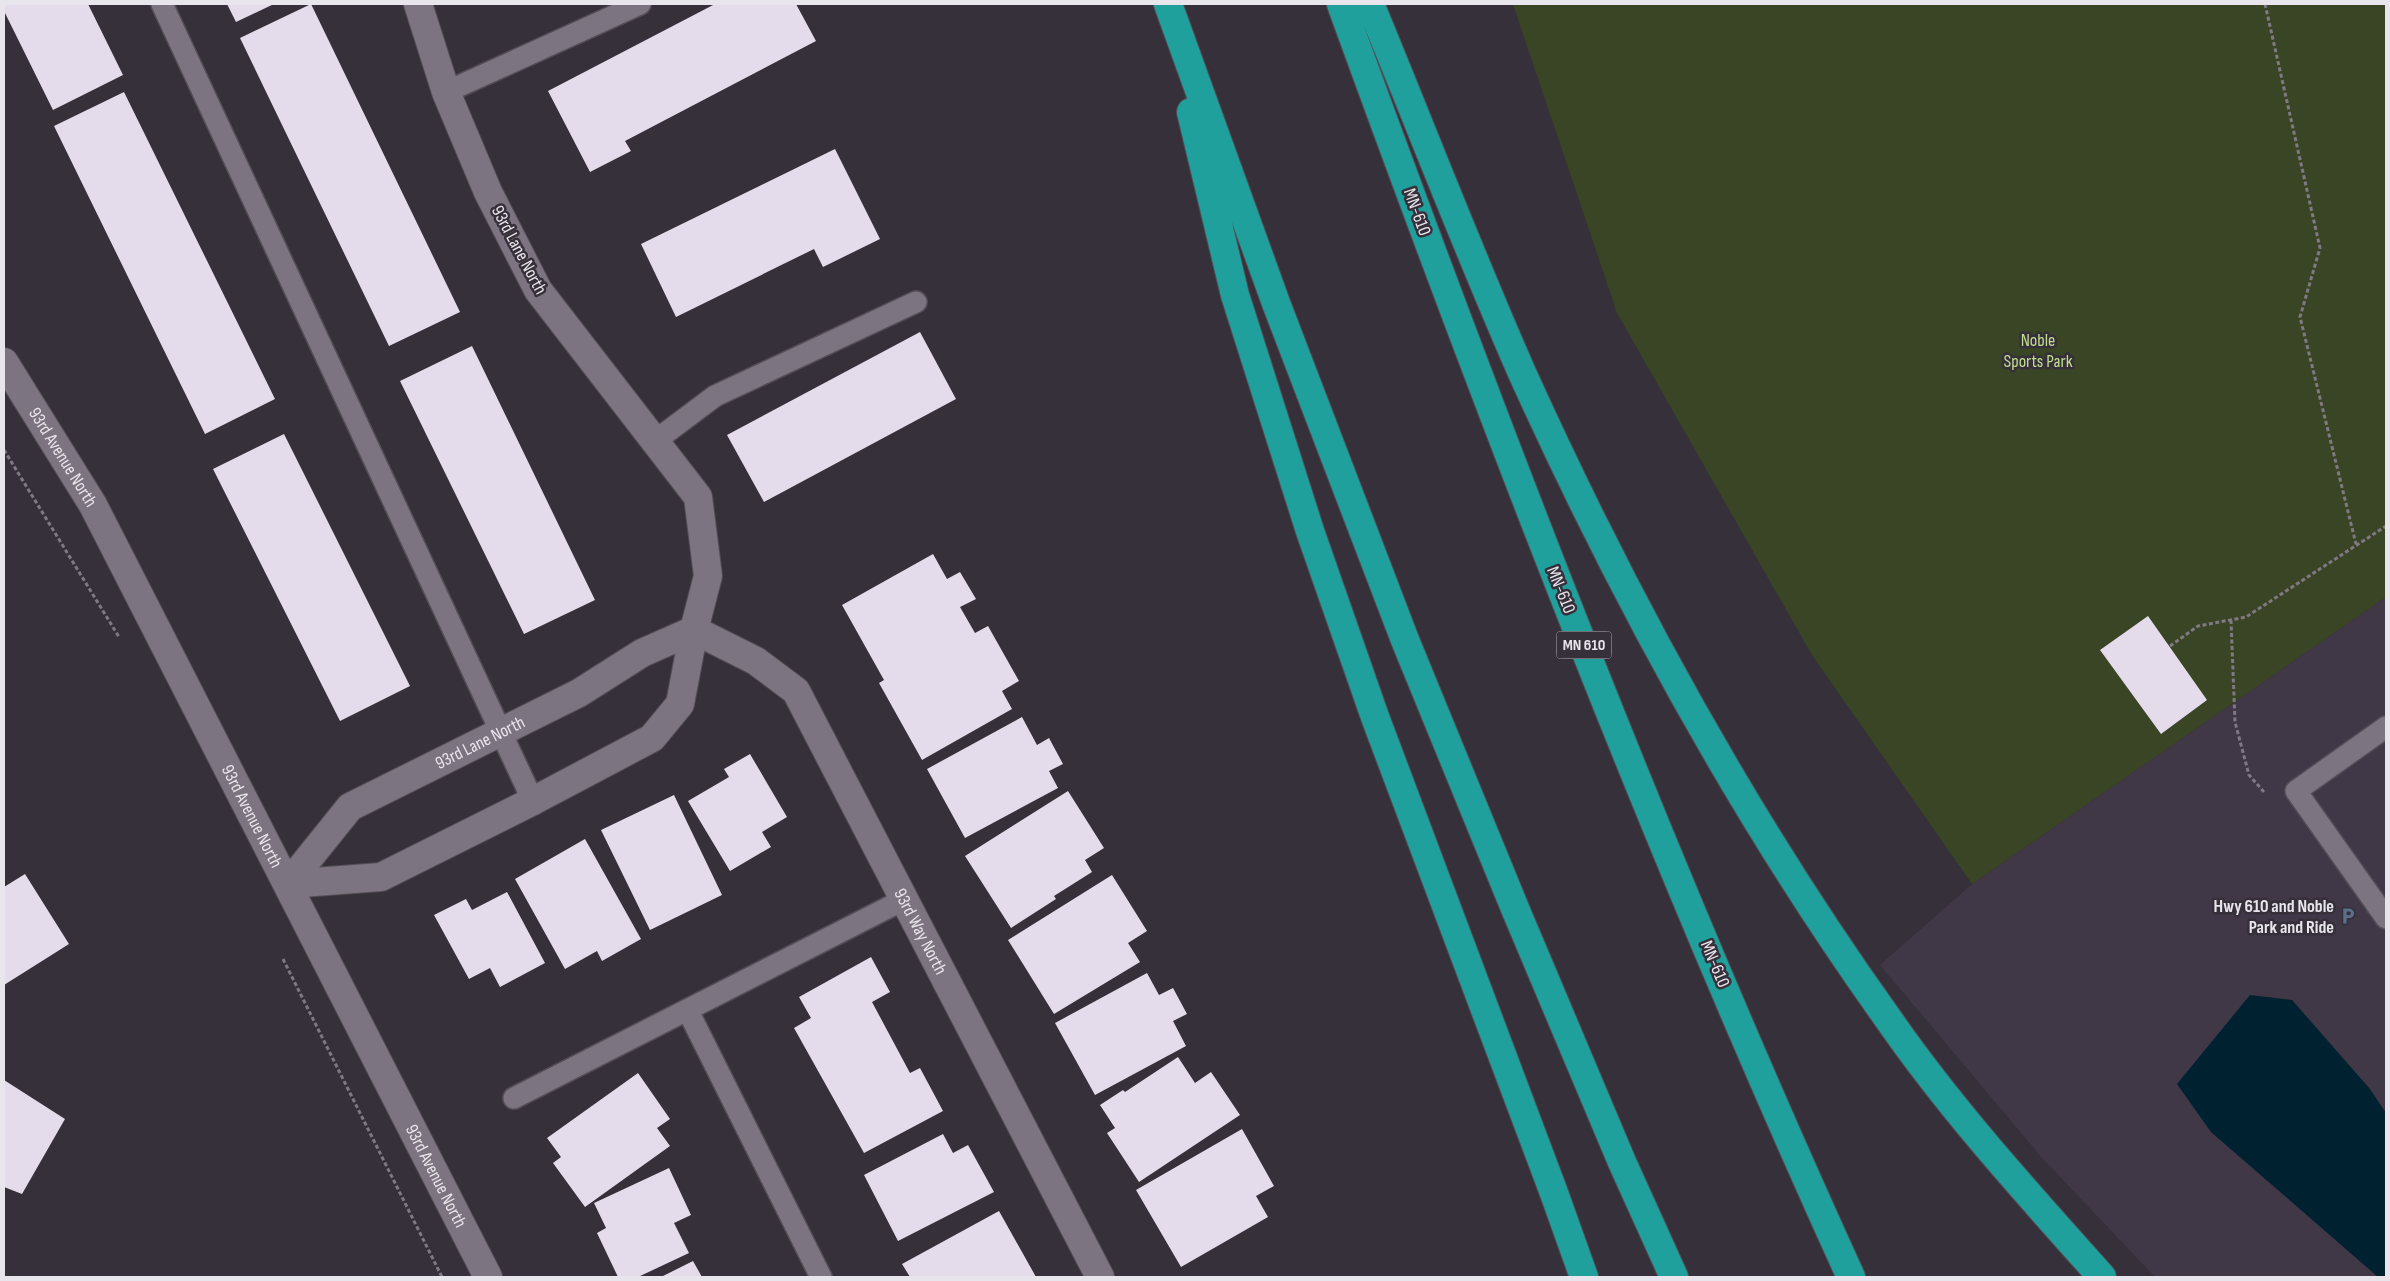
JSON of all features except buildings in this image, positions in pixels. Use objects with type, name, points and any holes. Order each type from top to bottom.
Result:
[{"type":"highway","points":[[1166,4],[1235,295],[1310,532],[1376,717],[1584,1277]]},
{"type":"highway","points":[[1166,4],[1276,302],[1405,640],[1622,1162],[1674,1277]]},
{"type":"highway","name":"MN-610","points":[[1341,4],[1427,241],[1528,506],[1724,984],[1851,1277]]},
{"type":"highway","points":[[1370,4],[1522,372],[1638,612],[1728,772],[1802,890],[1889,1021],[1973,1131],[2102,1277]]},
{"type":"street","name":"93rd Lane North","points":[[288,884],[380,877],[533,801],[652,738],[680,704],[694,630],[708,576],[698,498],[538,290],[488,192],[446,92],[418,4]]},
{"type":"street","name":"93rd Avenue North","points":[[4,362],[93,505],[488,1277]]},
{"type":"street","name":"93rd Lane North","points":[[288,884],[350,808],[579,693],[642,653],[694,630]]},
{"type":"street","name":"93rd Way North","points":[[694,630],[756,662],[796,691],[1100,1277]]},
{"type":"lane","points":[[162,4],[533,801]]},
{"type":"lane","points":[[446,92],[640,4]]},
{"type":"lane","points":[[655,441],[715,396],[916,302]]},
{"type":"lane","points":[[2386,727],[2296,791],[2386,918]]},
{"type":"lane","points":[[514,1098],[905,899]]},
{"type":"lane","points":[[688,1011],[821,1277]]},
{"type":"path","points":[[2265,4],[2320,248],[2300,316],[2316,388],[2356,544]]},
{"type":"path","points":[[4,450],[120,639]]},
{"type":"path","points":[[2170,646],[2198,626],[2246,617],[2386,526]]},
{"type":"path","points":[[2231,620],[2235,722],[2249,775],[2273,801],[2304,803]]},
{"type":"path","points":[[280,953],[442,1277]]},
{"type":"shaded area","points":[[2386,597],[2386,1277],[2155,1277],[2043,1159],[1880,965],[1972,884]]},
{"type":"green space","name":"Noble Sports Park","points":[[1513,4],[2386,4],[2386,597],[1972,884],[1812,655],[1617,313]]},
{"type":"water","points":[[2250,995],[2292,1000],[2370,1089],[2386,1113],[2386,1277],[2378,1277],[2211,1132],[2177,1084]]},
{"type":"place","name":"Hwy 610 and Noble Park and Ride","points":[[2348,916]]}]
